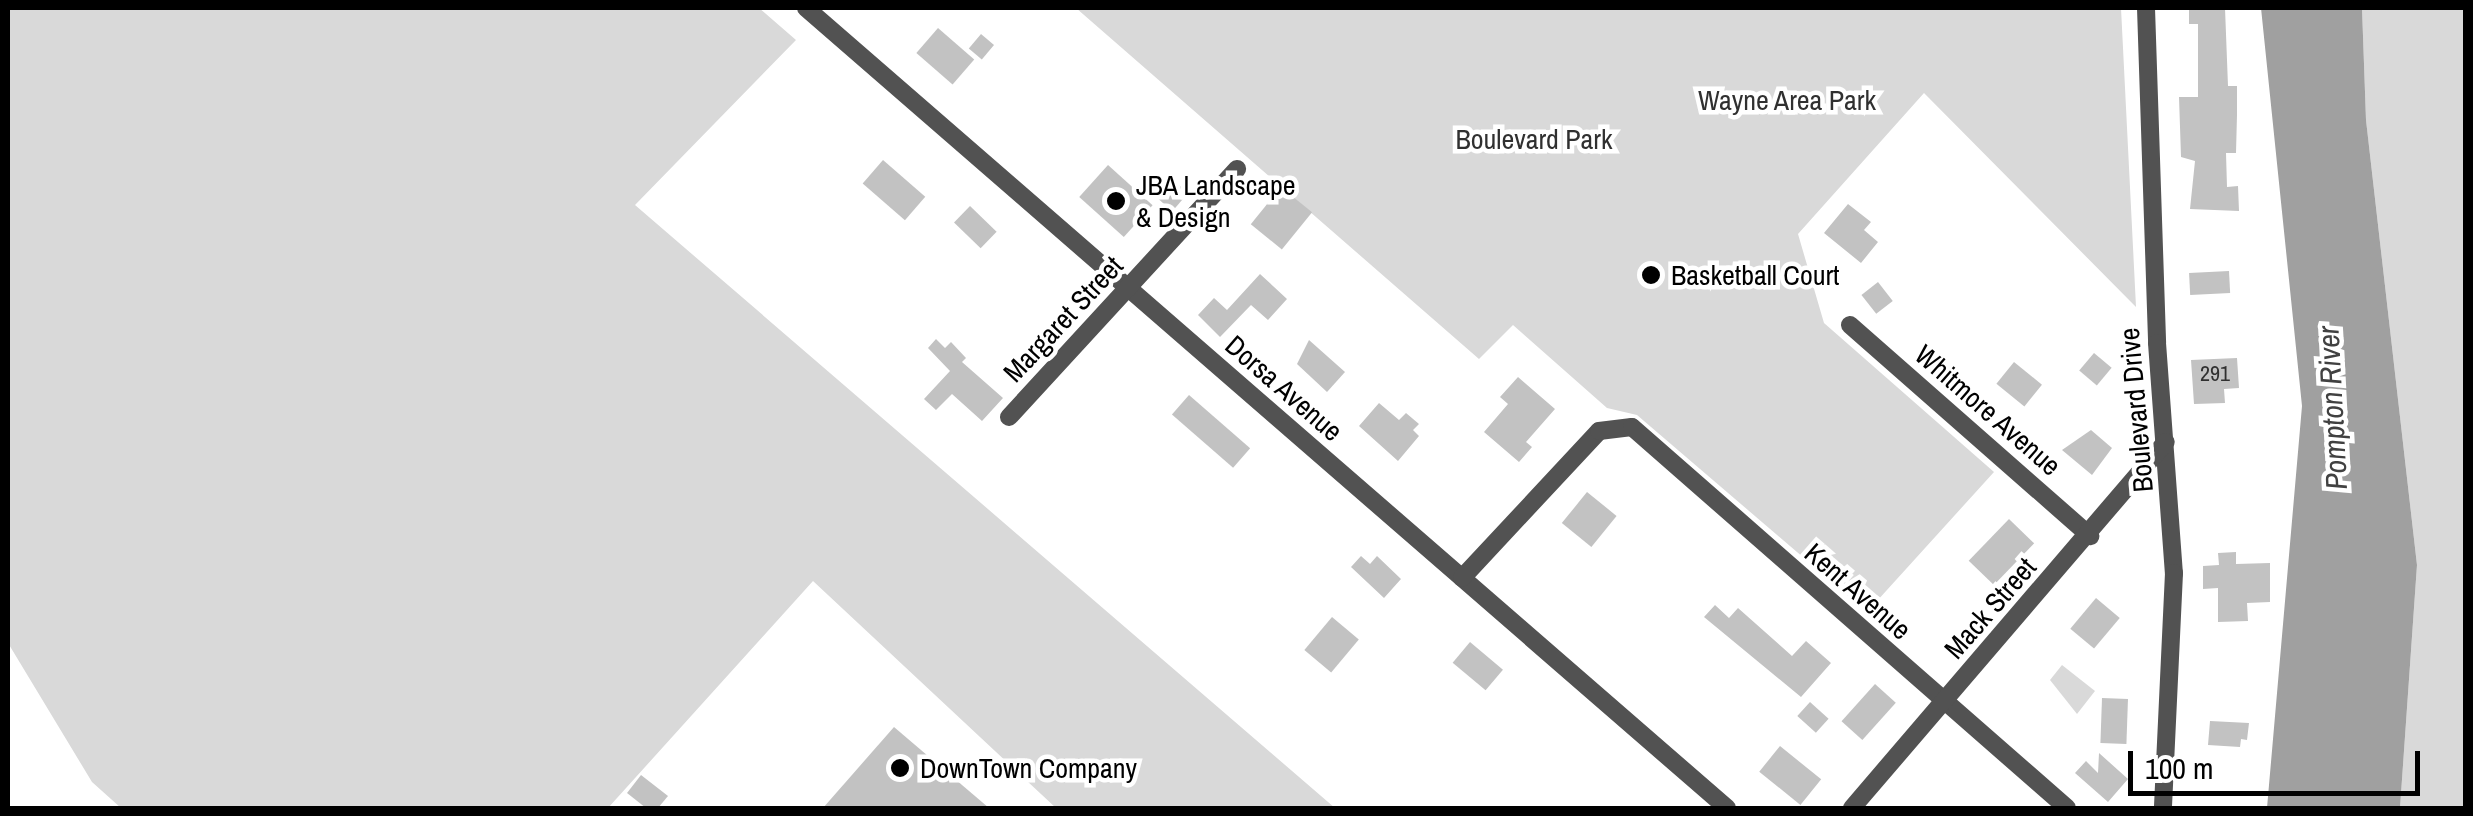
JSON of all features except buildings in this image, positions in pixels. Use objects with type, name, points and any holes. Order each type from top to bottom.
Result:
[{"type":"street","name":"Dorsa Avenue","points":[[806,8],[1727,808]]},
{"type":"street","name":"Boulevard Drive","points":[[2146,8],[2174,608],[2162,808]]},
{"type":"street","name":"Margaret Street","points":[[1009,416],[1237,169]]},
{"type":"street","name":"Whitmore Avenue","points":[[1850,325],[2090,536]]},
{"type":"street","name":"Kent Avenue","points":[[1462,578],[1608,425],[1632,427],[1944,704],[2068,808]]},
{"type":"street","name":"Mack Street","points":[[1852,808],[2090,536],[2166,442]]},
{"type":"green space","points":[[8,8],[759,8],[796,40],[635,205],[1335,808],[1056,808],[813,581],[608,808],[121,808],[92,782],[8,643]]},
{"type":"green space","points":[[1076,8],[2121,8],[2136,307],[1924,93],[1798,234],[1824,323],[1994,472],[1867,612],[1637,415],[1607,408],[1513,325],[1479,359]]},
{"type":"green space","points":[[2362,8],[2465,8],[2465,808],[2400,808],[2417,565],[2366,120]]},
{"type":"green space","points":[[2062,665],[2095,691],[2077,714],[2050,680]]},
{"type":"water","name":"Pompton River","points":[[2261,8],[2362,8],[2366,120],[2417,565],[2400,808],[2267,808],[2302,406]]},
{"type":"place","name":"JBA Landscape & Design","points":[[1116,201]]},
{"type":"place","name":"Basketball Court","points":[[1651,275]]},
{"type":"place","name":"DownTown Company","points":[[900,768]]},
{"type":"park label","name":"Wayne Area Park","points":[[1787,100]]},
{"type":"park label","name":"Boulevard Park","points":[[1534,139]]}]
